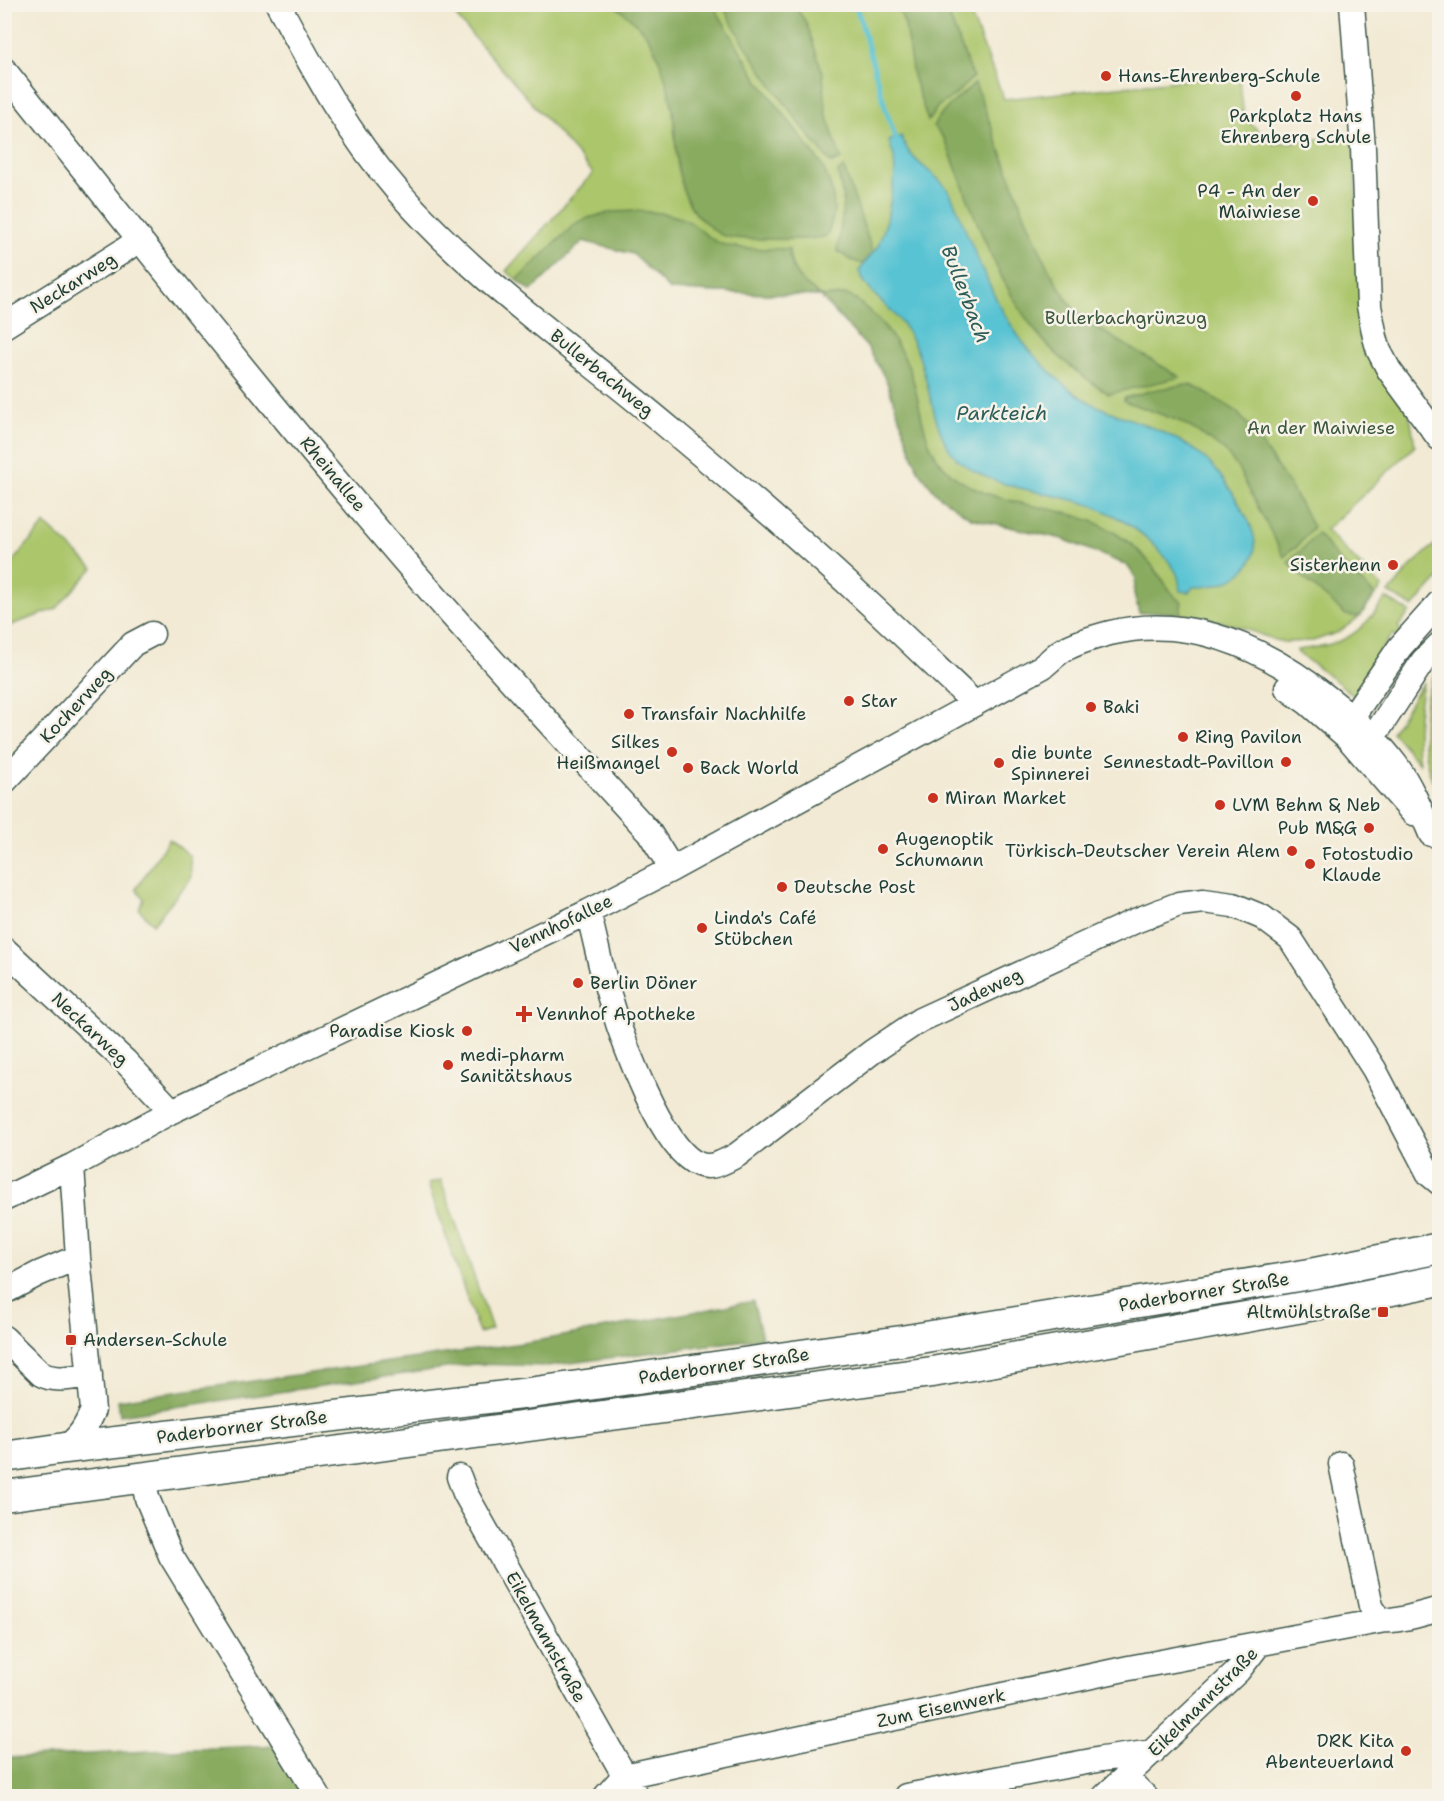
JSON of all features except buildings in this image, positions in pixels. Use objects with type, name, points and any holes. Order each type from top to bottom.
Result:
[{"type":"main road","name":"Paderborner Straße","points":[[4,1457],[530,1393],[949,1334],[1299,1276],[1440,1248]]},
{"type":"main road","name":"Paderborner Straße","points":[[4,1497],[932,1372],[1343,1300],[1440,1280]]},
{"type":"street","name":"Bullerbachweg","points":[[278,4],[324,91],[371,160],[427,224],[459,255],[671,429],[792,534],[858,592],[974,703]]},
{"type":"street","points":[[1352,4],[1363,148],[1369,306],[1375,336],[1379,351],[1389,370],[1439,438]]},
{"type":"street","name":"Rheinallee","points":[[4,70],[303,440],[419,578],[649,832],[672,869]]},
{"type":"street","name":"Neckarweg","points":[[4,326],[140,238]]},
{"type":"street","points":[[1352,717],[1400,648],[1440,602]]},
{"type":"street","points":[[1042,667],[1062,650],[1093,638],[1128,629],[1183,628],[1227,639],[1269,658],[1319,690],[1352,717],[1365,743],[1435,840]]},
{"type":"street","name":"Kocherweg","points":[[4,782],[133,644],[152,634]]},
{"type":"street","points":[[1042,667],[1129,645],[1155,642],[1203,648],[1241,662],[1287,688],[1365,743]]},
{"type":"street","points":[[1365,743],[1424,662],[1440,644]]},
{"type":"street","name":"Vennhofallee","points":[[4,1199],[72,1166],[172,1111],[588,912],[672,869],[1042,667]]},
{"type":"street","points":[[1381,674],[1402,693]]},
{"type":"street","name":"Jadeweg","points":[[588,912],[610,1001],[638,1076],[669,1136],[685,1157],[700,1165],[715,1166],[737,1155],[872,1052],[920,1020],[1135,921],[1179,904],[1204,901],[1233,905],[1262,917],[1290,938],[1374,1069],[1429,1174],[1440,1183]]},
{"type":"street","name":"Neckarweg","points":[[4,949],[125,1061],[172,1111]]},
{"type":"street","points":[[65,1448],[78,1438],[93,1410],[78,1257],[72,1166]]},
{"type":"street","points":[[4,1292],[78,1257]]},
{"type":"street","points":[[4,1338],[41,1374],[47,1377],[54,1379],[90,1375]]},
{"type":"street","points":[[1341,1464],[1371,1606],[1375,1614],[1385,1620]]},
{"type":"street","points":[[143,1477],[147,1498],[171,1556],[318,1797]]},
{"type":"street","name":"Eikelmannstraße","points":[[459,1477],[470,1503],[636,1797]]},
{"type":"street","name":"Eikelmannstraße","points":[[1105,1797],[1238,1671],[1259,1644],[1394,1620],[1440,1609]]},
{"type":"street","name":"Zum Eisenwerk","points":[[624,1776],[1129,1668],[1259,1644]]},
{"type":"street","points":[[906,1797],[1092,1761],[1153,1752]]},
{"type":"street","points":[[606,1797],[624,1776]]},
{"type":"street","points":[[1126,1778],[1144,1797]]},
{"type":"green space","name":"Bullerbachgrünzug","points":[[446,5],[967,5],[1004,99],[1239,73],[1244,118],[1274,144],[1353,135],[1361,294],[1407,409],[1415,446],[1326,530],[1382,587],[1359,617],[1339,632],[1313,641],[1284,642],[1204,617],[1162,612],[1139,613],[1134,593],[1136,578],[1127,565],[1063,539],[971,518],[938,495],[918,470],[887,382],[868,348],[820,296],[670,290],[633,254],[583,241],[531,291],[506,271],[593,173]]},
{"type":"green space","points":[[614,5],[713,5],[758,80],[822,165],[830,184],[834,203],[833,217],[826,236],[812,239],[733,238],[716,232],[695,213],[687,200],[678,169],[672,105],[659,60],[644,32]]},
{"type":"green space","points":[[722,5],[794,5],[806,22],[823,74],[826,113],[841,159],[831,163],[801,125],[772,86]]},
{"type":"green space","points":[[897,5],[945,5],[973,77],[954,96],[938,106],[928,121],[913,76],[905,25]]},
{"type":"green space","points":[[975,83],[1024,213],[1047,266],[1073,308],[1092,325],[1180,377],[1109,394],[1068,364],[1033,328],[1005,284],[993,260],[944,138],[933,126],[947,108]]},
{"type":"green space","points":[[844,168],[873,253],[863,264],[837,251],[843,198],[838,172]]},
{"type":"green space","points":[[634,211],[680,217],[693,224],[708,237],[727,246],[789,249],[796,273],[820,296],[670,290],[633,254],[583,241],[531,291],[517,280],[575,224],[612,212]]},
{"type":"green space","points":[[847,295],[867,309],[885,327],[908,364],[929,443],[945,468],[970,486],[996,497],[1078,516],[1112,531],[1142,554],[1173,595],[1182,602],[1180,614],[1139,613],[1134,593],[1136,578],[1127,565],[1063,539],[971,518],[938,495],[918,470],[887,382],[868,348],[820,296]]},
{"type":"green space","points":[[1192,385],[1235,410],[1249,426],[1290,486],[1313,527],[1296,548],[1284,557],[1237,467],[1225,451],[1179,421],[1124,401],[1124,398],[1153,390]]},
{"type":"green space","points":[[45,524],[93,568],[56,609],[11,625],[5,632],[5,570]]},
{"type":"green space","points":[[1317,533],[1340,561],[1375,595],[1359,617],[1346,615],[1288,562]]},
{"type":"green space","points":[[1439,541],[1439,578],[1413,607],[1389,593],[1413,564]]},
{"type":"green space","points":[[1386,598],[1410,612],[1398,627],[1402,632],[1398,637],[1393,634],[1380,651],[1385,655],[1381,660],[1376,657],[1364,675],[1368,679],[1356,698],[1297,650],[1328,645],[1349,636],[1367,622]]},
{"type":"green space","points":[[1439,666],[1439,795],[1427,764],[1423,730],[1427,697]]},
{"type":"green space","points":[[1423,682],[1417,742],[1419,763],[1392,732]]},
{"type":"green space","points":[[169,839],[190,856],[191,878],[153,924],[139,909],[144,899],[136,889]]},
{"type":"green space","points":[[441,1180],[492,1329],[479,1333],[428,1184]]},
{"type":"green space","points":[[753,1301],[762,1338],[547,1366],[474,1364],[120,1415],[118,1400],[530,1342]]},
{"type":"green space","points":[[279,1745],[310,1796],[5,1796],[4,1758]]},
{"type":"water","name":"Parkteich","points":[[901,136],[913,157],[948,190],[995,297],[1011,326],[1031,352],[1071,390],[1092,404],[1160,431],[1192,448],[1215,469],[1225,482],[1249,522],[1255,542],[1251,561],[1236,577],[1223,583],[1193,587],[1189,592],[1180,591],[1178,577],[1171,564],[1150,541],[1123,521],[1084,503],[991,479],[963,464],[953,454],[939,428],[922,364],[910,337],[902,323],[867,286],[859,271],[878,246],[887,220],[895,174],[894,157],[889,141]]},
{"type":"waterway","name":"Bullerbach","points":[[854,4],[898,145]]},
{"type":"place","name":"Hans-Ehrenberg-Schule","points":[[1106,76]]},
{"type":"place","name":"Parkplatz Hans Ehrenberg Schule","points":[[1296,96]]},
{"type":"place","name":"P4 - An der Maiwiese","points":[[1313,201]]},
{"type":"place","name":"Sisterhenn","points":[[1393,565]]},
{"type":"place","name":"Star","points":[[849,701]]},
{"type":"place","name":"Baki","points":[[1091,707]]},
{"type":"place","name":"Transfair Nachhilfe","points":[[629,714]]},
{"type":"place","name":"Ring Pavilon","points":[[1183,737]]},
{"type":"place","name":"Silkes Heißmangel","points":[[672,752]]},
{"type":"place","name":"Sennestadt-Pavillon","points":[[1286,762]]},
{"type":"place","name":"die bunte Spinnerei","points":[[999,763]]},
{"type":"place","name":"Back World","points":[[688,768]]},
{"type":"place","name":"Miran Market","points":[[933,798]]},
{"type":"place","name":"LVM Behm & Neb","points":[[1220,805]]},
{"type":"place","name":"Pub M&G","points":[[1369,828]]},
{"type":"place","name":"Augenoptik Schumann","points":[[883,849]]},
{"type":"place","name":"Türkisch-Deutscher Verein Alem","points":[[1292,851]]},
{"type":"place","name":"Fotostudio Klaude","points":[[1310,864]]},
{"type":"place","name":"Deutsche Post","points":[[782,887]]},
{"type":"place","name":"Linda's Café Stübchen","points":[[702,928]]},
{"type":"place","name":"Berlin Döner","points":[[578,983]]},
{"type":"place","name":"Vennhof Apotheke","points":[[524,1014]]},
{"type":"place","name":"Paradise Kiosk","points":[[467,1031]]},
{"type":"place","name":"medi-pharm Sanitätshaus","points":[[448,1065]]},
{"type":"place","name":"Altmühlstraße","points":[[1383,1312]]},
{"type":"place","name":"Andersen-Schule","points":[[71,1340]]},
{"type":"place","name":"DRK Kita Abenteuerland","points":[[1406,1751]]},
{"type":"park label","name":"An der Maiwiese","points":[[1321,428]]}]
